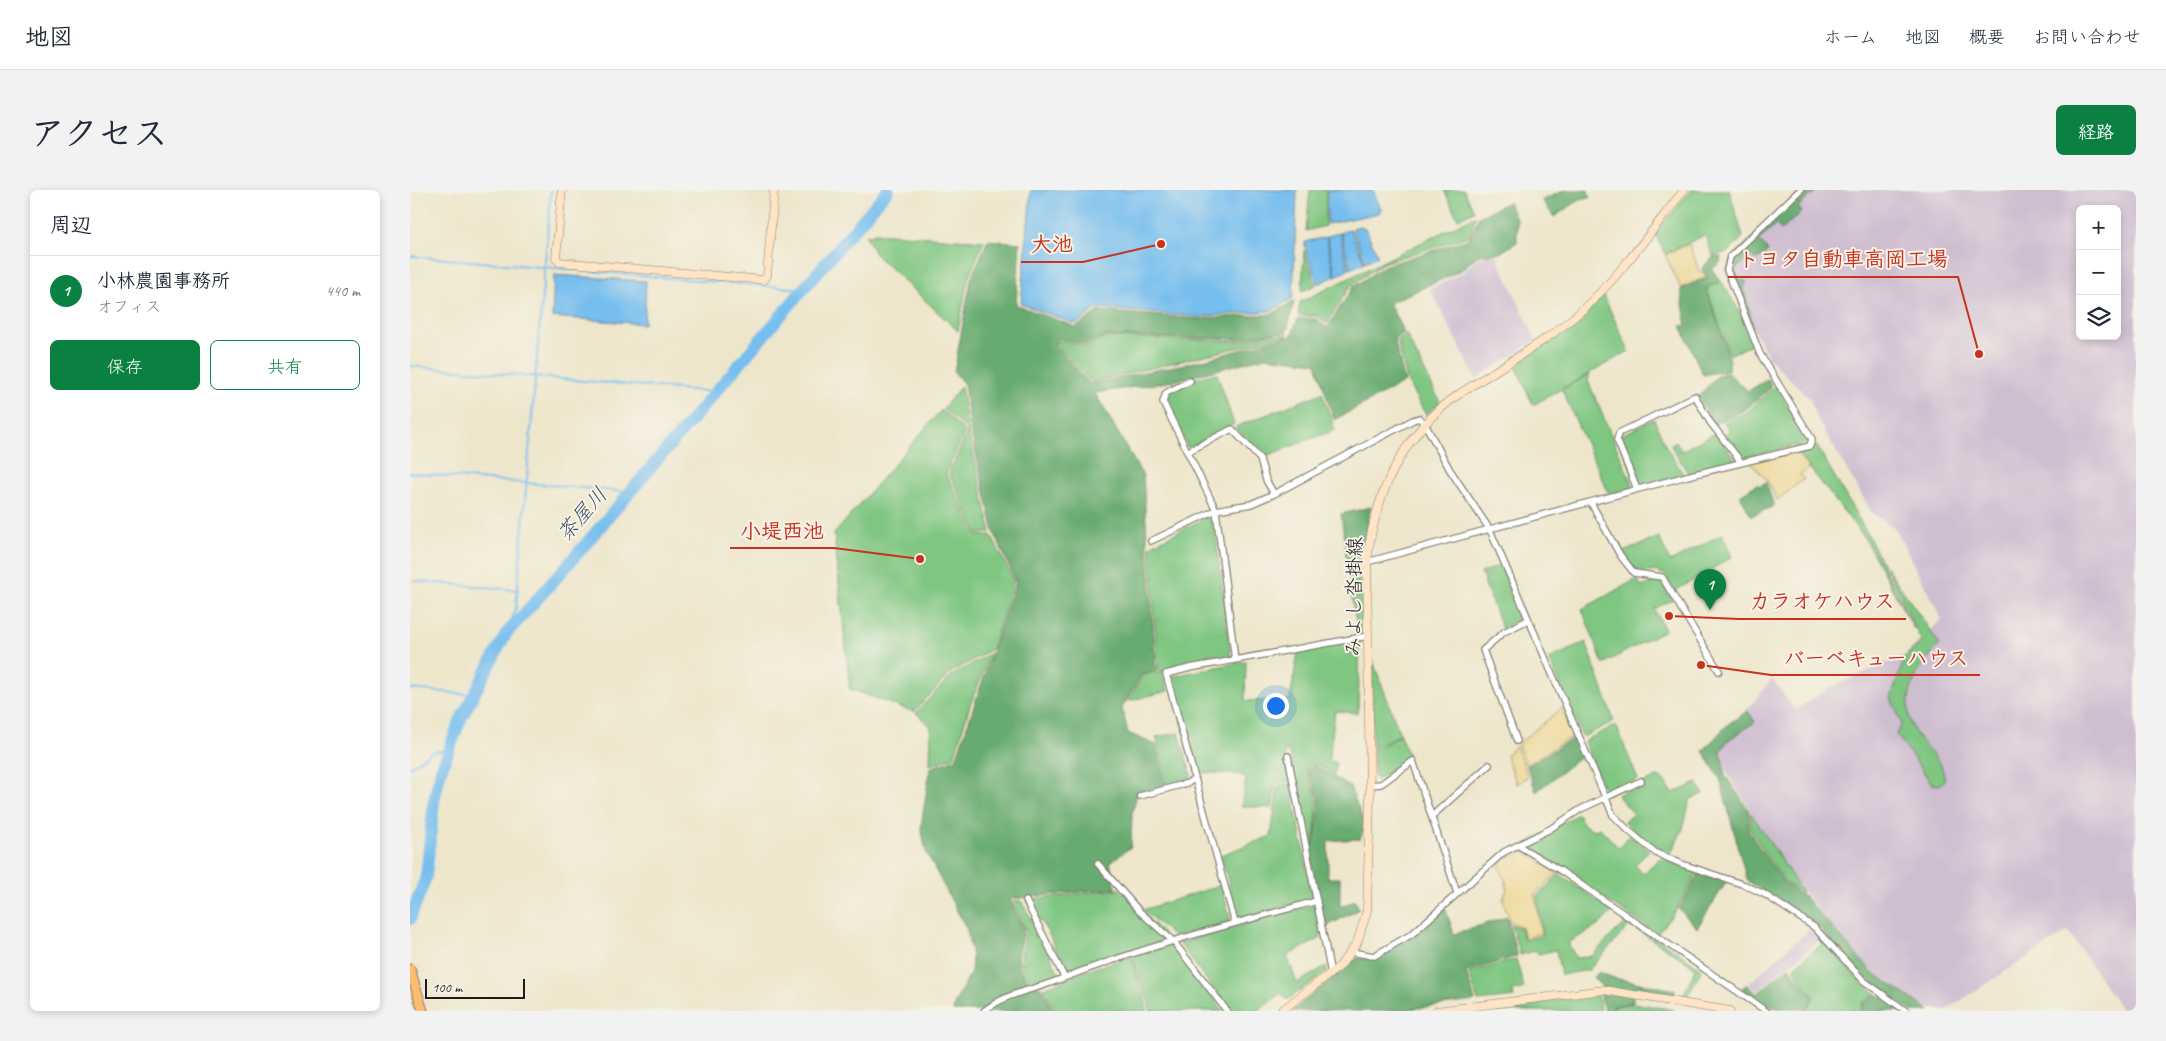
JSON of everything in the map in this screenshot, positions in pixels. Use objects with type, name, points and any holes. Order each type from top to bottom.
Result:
[{"type":"main road","points":[[562,190],[556,258],[559,262],[764,280],[767,276],[774,190]]},
{"type":"main road","name":"みよし沓掛線","points":[[1284,1010],[1331,974],[1351,952],[1363,929],[1368,911],[1370,785],[1368,562],[1370,534],[1379,502],[1394,468],[1407,446],[1424,424],[1457,396],[1560,328],[1581,311],[1606,286],[1684,190]]},
{"type":"main road","points":[[410,969],[422,1010]]},
{"type":"main road","points":[[1436,1011],[1604,990],[1730,1011]]},
{"type":"street","points":[[1368,562],[1637,489],[1810,446],[1812,439],[1760,354],[1727,270],[1730,257],[1800,190]]},
{"type":"street","points":[[1190,381],[1166,393],[1163,402],[1216,510],[1235,660]]},
{"type":"street","points":[[1637,489],[1616,440],[1619,433],[1696,396],[1710,422],[1741,462]]},
{"type":"street","points":[[1151,541],[1216,510],[1251,504],[1274,494],[1419,418],[1450,470],[1490,530],[1613,814],[1630,832],[1656,853],[1682,864],[1741,883],[1764,894],[1814,927],[1864,981],[1906,1011]]},
{"type":"street","points":[[1187,452],[1232,429],[1260,459],[1266,480],[1274,494]]},
{"type":"street","points":[[1591,503],[1620,555],[1634,573],[1662,577],[1719,672]]},
{"type":"street","points":[[1517,741],[1483,650],[1504,632],[1528,620]]},
{"type":"street","points":[[1235,923],[1166,674],[1368,636]]},
{"type":"street","points":[[1288,756],[1331,974]]},
{"type":"street","points":[[1370,785],[1381,784],[1413,761],[1457,893]]},
{"type":"street","points":[[1432,816],[1489,765]]},
{"type":"street","points":[[1140,796],[1188,783],[1194,779]]},
{"type":"street","points":[[1351,952],[1374,956],[1412,934],[1470,883],[1490,862],[1504,852],[1550,829],[1566,817],[1641,781]]},
{"type":"street","points":[[1519,846],[1561,871],[1766,1011]]},
{"type":"street","points":[[1098,864],[1139,911],[1173,941],[1227,1011]]},
{"type":"street","points":[[1026,901],[1064,977]]},
{"type":"street","points":[[984,1011],[1007,995],[1025,992],[1097,964],[1317,901]]},
{"type":"shaded area","points":[[1815,190],[2136,190],[2136,1011],[2122,1011],[2068,931],[1946,1010],[1917,1007],[1854,955],[1789,873],[1713,751],[1772,679],[1795,710],[1833,686],[1905,655],[1942,619],[1894,527],[1872,513],[1815,415],[1810,399],[1770,359],[1751,325],[1725,269]]},
{"type":"shaded area","points":[[1496,255],[1536,340],[1476,379],[1430,289],[1462,273],[1478,257]]},
{"type":"shaded area","points":[[1810,929],[1820,940],[1757,992],[1749,983]]},
{"type":"green space","points":[[1310,190],[1326,190],[1325,226],[1306,231]]},
{"type":"green space","points":[[1444,190],[1464,190],[1474,211],[1458,219]]},
{"type":"green space","points":[[1566,190],[1588,190],[1590,197],[1581,199],[1554,217],[1542,200]]},
{"type":"green space","points":[[1691,190],[1729,190],[1743,237],[1729,252],[1713,256],[1705,235],[1665,254],[1655,233]]},
{"type":"green space","points":[[1803,190],[1817,190],[1798,207],[1802,212],[1781,230],[1776,225],[1759,240],[1768,251],[1757,260],[1751,256],[1734,270],[1739,280],[1746,281],[1744,290],[1752,322],[1750,323],[1729,270],[1732,257]]},
{"type":"green space","points":[[1508,202],[1517,220],[1517,242],[1500,253],[1478,255],[1460,271],[1389,303],[1404,333],[1394,339],[1405,382],[1334,420],[1316,363],[1266,357],[1174,381],[1095,393],[1143,476],[1156,670],[1141,675],[1122,708],[1128,733],[1156,745],[1165,785],[1137,794],[1132,814],[1131,847],[1110,862],[1116,888],[1010,899],[1024,930],[1018,958],[1023,978],[1042,988],[1053,1011],[953,1011],[955,1002],[971,972],[972,957],[967,930],[926,852],[921,827],[930,768],[956,759],[1016,582],[994,532],[971,432],[964,384],[954,372],[971,279],[988,240],[1020,243],[1016,305],[1076,327],[1099,311],[1197,319],[1272,314],[1294,301],[1287,331],[1238,339],[1106,336],[1086,344],[1059,338],[1055,345],[1090,384],[1203,360],[1291,336],[1298,319],[1317,319],[1327,328],[1353,287],[1384,266],[1469,239],[1479,217]]},
{"type":"green space","points":[[1476,216],[1469,236],[1383,263],[1350,286],[1327,324],[1318,316],[1298,316],[1300,302]]},
{"type":"green space","points":[[876,233],[984,241],[968,279],[958,331],[875,254],[866,236]]},
{"type":"green space","points":[[1304,250],[1316,285],[1302,291]]},
{"type":"green space","points":[[1713,257],[1721,257],[1720,263],[1712,269],[1720,281],[1706,288],[1730,360],[1728,370],[1703,375],[1681,326],[1686,325],[1681,289],[1707,278],[1702,268]]},
{"type":"green space","points":[[1721,281],[1744,319],[1753,343],[1730,355],[1707,289]]},
{"type":"green space","points":[[1603,295],[1629,351],[1533,405],[1515,364],[1569,328]]},
{"type":"green space","points":[[1287,333],[1287,336],[1091,382],[1057,345],[1060,340],[1086,346],[1107,337],[1237,341]]},
{"type":"green space","points":[[1406,334],[1440,402],[1426,415],[1408,383],[1397,340]]},
{"type":"green space","points":[[1217,373],[1234,424],[1188,448],[1166,401],[1170,385]]},
{"type":"green space","points":[[1728,373],[1748,391],[1768,379],[1772,387],[1745,410],[1714,424],[1698,397],[1718,375]]},
{"type":"green space","points":[[1590,374],[1588,381],[1634,488],[1609,494],[1562,390]]},
{"type":"green space","points":[[961,386],[968,430],[943,409]]},
{"type":"green space","points":[[1776,386],[1808,439],[1807,443],[1742,458],[1724,435],[1730,430],[1724,422],[1747,412]]},
{"type":"green space","points":[[1322,393],[1335,430],[1263,457],[1235,427]]},
{"type":"green space","points":[[941,410],[965,431],[946,474],[977,536],[991,535],[1014,581],[992,649],[950,673],[914,712],[850,689],[834,534]]},
{"type":"green space","points":[[1654,419],[1666,447],[1684,475],[1639,487],[1619,440],[1621,435]]},
{"type":"green space","points":[[968,430],[991,532],[978,534],[949,474]]},
{"type":"green space","points":[[1715,433],[1737,461],[1688,473],[1671,444],[1676,441],[1681,451]]},
{"type":"green space","points":[[1817,446],[1868,535],[1914,629],[1864,537],[1797,452]]},
{"type":"green space","points":[[1766,482],[1774,506],[1751,516],[1740,495],[1757,484],[1760,486]]},
{"type":"green space","points":[[1371,507],[1365,542],[1345,545],[1341,514]]},
{"type":"green space","points":[[1213,514],[1231,657],[1188,665],[1164,673],[1158,669],[1150,546]]},
{"type":"green space","points":[[1722,534],[1732,557],[1675,591],[1665,575],[1656,571],[1645,573],[1635,570],[1623,552],[1659,537],[1670,562]]},
{"type":"green space","points":[[1365,544],[1364,633],[1360,634],[1354,613],[1345,547]]},
{"type":"green space","points":[[1501,565],[1524,617],[1502,629],[1481,573]]},
{"type":"green space","points":[[1886,566],[1940,645],[1922,665],[1911,689],[1908,702],[1913,728],[1942,769],[1944,781],[1939,785],[1932,784],[1896,734],[1902,724],[1891,698],[1905,657],[1922,642]]},
{"type":"green space","points":[[1637,579],[1642,587],[1660,579],[1672,600],[1654,609],[1665,630],[1603,664],[1582,609]]},
{"type":"green space","points":[[1360,640],[1358,713],[1335,711],[1329,760],[1336,763],[1334,775],[1317,764],[1306,770],[1317,799],[1315,835],[1310,852],[1290,753],[1284,752],[1290,782],[1276,782],[1272,808],[1241,806],[1246,780],[1242,775],[1196,772],[1169,677],[1246,661],[1245,701],[1290,700],[1298,652]]},
{"type":"green space","points":[[1586,642],[1614,721],[1583,737],[1549,659]]},
{"type":"green space","points":[[991,653],[971,702],[954,757],[930,765],[931,727],[916,713],[951,676]]},
{"type":"green space","points":[[1372,658],[1400,734],[1373,750]]},
{"type":"green space","points":[[1157,671],[1163,675],[1168,691],[1128,701],[1142,676]]},
{"type":"green space","points":[[1748,711],[1755,722],[1727,741],[1721,752],[1725,775],[1749,811],[1749,832],[1785,884],[1803,895],[1872,972],[1930,1011],[1911,1011],[1866,978],[1847,961],[1816,924],[1747,881],[1720,779],[1703,751],[1728,724]]},
{"type":"green space","points":[[1616,725],[1638,780],[1606,795],[1584,741]]},
{"type":"green space","points":[[1179,733],[1192,778],[1167,786],[1156,737]]},
{"type":"green space","points":[[1400,735],[1409,757],[1379,779],[1375,778],[1373,752]]},
{"type":"green space","points":[[1574,738],[1582,756],[1536,792],[1527,766]]},
{"type":"green space","points":[[1316,766],[1350,787],[1365,825],[1360,839],[1328,841],[1328,878],[1340,878],[1340,907],[1355,900],[1359,909],[1324,928],[1310,855],[1316,835],[1319,799],[1308,771]]},
{"type":"green space","points":[[1657,777],[1663,779],[1673,793],[1697,783],[1703,794],[1690,799],[1683,829],[1669,857],[1658,851],[1624,822],[1633,813],[1617,795]]},
{"type":"green space","points":[[1278,785],[1291,785],[1313,899],[1238,918],[1221,855],[1271,836]]},
{"type":"green space","points":[[1751,813],[1802,892],[1786,883],[1751,831]]},
{"type":"green space","points":[[1578,814],[1584,825],[1594,830],[1600,828],[1618,847],[1630,835],[1649,851],[1635,865],[1643,874],[1660,858],[1697,873],[1677,909],[1657,934],[1524,845]]},
{"type":"green space","points":[[1699,873],[1727,881],[1697,928],[1679,909]]},
{"type":"green space","points":[[1559,874],[1613,911],[1599,925],[1568,943],[1576,958],[1592,956],[1615,932],[1631,920],[1702,969],[1686,999],[1682,998],[1696,968],[1630,925],[1589,970],[1561,975],[1556,950],[1538,954],[1537,950],[1520,955],[1511,924],[1521,929],[1525,940],[1543,935],[1537,896]]},
{"type":"green space","points":[[1221,885],[1231,921],[1174,937],[1143,910]]},
{"type":"green space","points":[[1120,889],[1169,940],[1097,961],[1065,975],[1050,936],[1028,900]]},
{"type":"green space","points":[[1013,901],[1021,901],[1038,930],[1060,976],[1040,984],[1024,977],[1021,958],[1026,931]]},
{"type":"green space","points":[[1315,904],[1321,938],[1287,956],[1297,983],[1326,966],[1327,972],[1287,1000],[1281,993],[1258,1011],[1230,1011],[1179,943]]},
{"type":"green space","points":[[1445,907],[1454,934],[1507,917],[1517,956],[1466,972],[1475,1001],[1394,1011],[1292,1011],[1356,958],[1374,959],[1415,935]]},
{"type":"green space","points":[[1824,942],[1863,984],[1876,993],[1863,1002],[1860,1011],[1799,1011],[1808,1008],[1814,997],[1793,968]]},
{"type":"green space","points":[[1173,944],[1224,1011],[1151,1011],[1132,956]]},
{"type":"green space","points":[[1131,957],[1148,1011],[1055,1011],[1044,988],[1097,967]]},
{"type":"green space","points":[[1516,959],[1524,988],[1513,991],[1514,997],[1478,1001],[1469,973]]},
{"type":"green space","points":[[1789,967],[1813,997],[1808,1007],[1785,1009],[1771,1007],[1741,989],[1747,984],[1757,994]]},
{"type":"green space","points":[[1599,972],[1614,978],[1675,990],[1675,998],[1602,987],[1593,978]]},
{"type":"green space","points":[[1598,994],[1600,1011],[1467,1011]]},
{"type":"green space","points":[[1601,994],[1633,996],[1633,1002],[1613,1006],[1612,1011],[1604,1011]]},
{"type":"green space","points":[[1877,994],[1902,1011],[1861,1011],[1864,1003]]},
{"type":"green space","points":[[1633,1003],[1674,1010],[1613,1011],[1613,1007]]},
{"type":"sand","points":[[1689,244],[1699,271],[1703,272],[1706,277],[1681,288],[1665,255]]},
{"type":"sand","points":[[1796,452],[1809,468],[1800,475],[1804,479],[1777,500],[1767,480],[1750,462]]},
{"type":"sand","points":[[1562,708],[1573,736],[1526,765],[1518,744]]},
{"type":"sand","points":[[1516,746],[1528,776],[1517,784],[1506,755]]},
{"type":"sand","points":[[1520,852],[1527,853],[1557,873],[1535,894],[1541,933],[1525,938],[1522,928],[1510,921],[1503,900],[1507,889],[1506,882],[1499,867],[1503,859]]},
{"type":"water","points":[[1031,190],[1297,190],[1293,298],[1271,311],[1197,317],[1098,308],[1076,324],[1021,304]]},
{"type":"water","points":[[1327,190],[1370,190],[1374,192],[1381,209],[1379,213],[1327,224]]},
{"type":"water","points":[[1360,226],[1365,228],[1378,256],[1365,262],[1353,228]]},
{"type":"water","points":[[1351,229],[1364,263],[1350,269],[1341,232]]},
{"type":"water","points":[[1340,233],[1348,270],[1336,276],[1327,236]]},
{"type":"water","points":[[1326,237],[1335,276],[1318,284],[1305,242]]},
{"type":"water","points":[[554,275],[646,281],[644,324],[552,317]]},
{"type":"waterway","points":[[506,634],[516,608],[551,190]]},
{"type":"waterway","name":"茶屋川","points":[[410,919],[426,877],[434,801],[441,770],[461,719],[506,634],[566,567],[888,190]]},
{"type":"waterway","points":[[410,256],[803,289]]},
{"type":"waterway","points":[[410,366],[715,392]]},
{"type":"waterway","points":[[410,473],[629,492]]},
{"type":"waterway","points":[[414,581],[517,590]]},
{"type":"waterway","points":[[410,689],[475,695]]},
{"type":"waterway","points":[[410,767],[431,752],[447,750]]},
{"type":"place","name":"大池","points":[[1161,244]]},
{"type":"place","name":"トヨタ自動車高岡工場","points":[[1979,354]]},
{"type":"place","name":"小堤西池","points":[[920,559]]},
{"type":"place","name":"小林農園事務所","points":[[1710,610]]},
{"type":"place","name":"カラオケハウス","points":[[1669,616]]},
{"type":"place","name":"バーベキューハウス","points":[[1701,665]]}]
